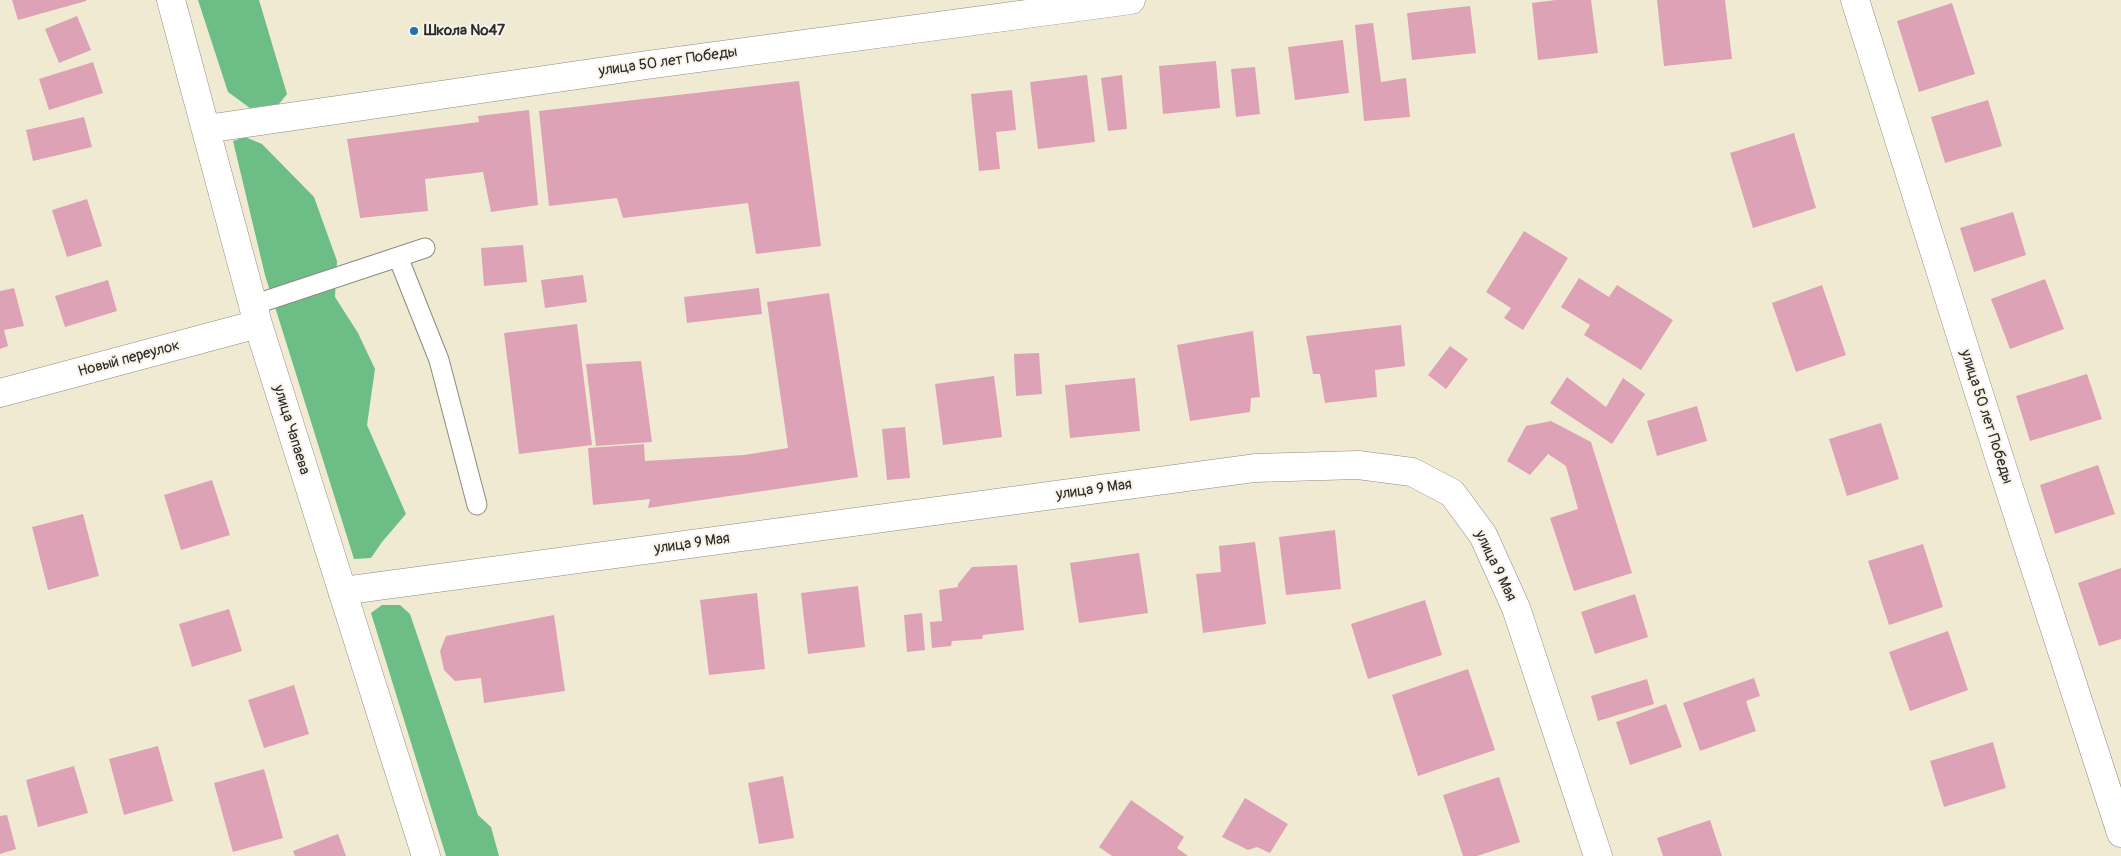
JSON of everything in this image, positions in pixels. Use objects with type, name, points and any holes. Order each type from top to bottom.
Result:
[{"type":"street","name":"улица Чапаева","points":[[171,0],[256,315],[426,856]]},
{"type":"street","name":"улица 50 лет Победы","points":[[206,129],[647,65],[1131,0]]},
{"type":"street","name":"улица 50 лет Победы","points":[[1855,0],[1999,457],[2121,833]]},
{"type":"street","name":"Новый переулок","points":[[0,393],[256,315]]},
{"type":"street","name":"улица 9 Мая","points":[[342,592],[1255,468],[1358,465],[1412,472],[1452,494],[1482,535],[1516,608],[1598,856]]},
{"type":"lane","points":[[256,315],[398,257],[426,248]]},
{"type":"lane","points":[[398,257],[439,360],[477,505]]},
{"type":"green space","points":[[198,0],[259,0],[287,94],[279,104],[250,108],[228,92]]},
{"type":"green space","points":[[245,137],[262,144],[314,197],[337,261],[335,297],[358,333],[375,369],[367,425],[406,514],[371,558],[354,559],[265,275],[233,141]]},
{"type":"green space","points":[[382,605],[400,605],[410,614],[478,815],[491,827],[499,856],[446,856],[371,613]]},
{"type":"building","points":[[12,0],[86,0],[86,1],[18,20]]},
{"type":"building","points":[[1556,0],[1591,0],[1598,53],[1538,60],[1532,3]]},
{"type":"building","points":[[1657,0],[1725,0],[1732,59],[1664,66]]},
{"type":"building","points":[[1952,3],[1975,74],[1919,92],[1897,21]]},
{"type":"building","points":[[1470,6],[1476,53],[1412,60],[1407,13]]},
{"type":"building","points":[[77,16],[91,50],[59,63],[45,29]]},
{"type":"building","points":[[1373,23],[1381,82],[1406,78],[1410,117],[1364,121],[1355,25]]},
{"type":"building","points":[[1343,40],[1349,93],[1295,100],[1288,47]]},
{"type":"building","points":[[1216,61],[1220,108],[1163,114],[1159,66]]},
{"type":"building","points":[[93,62],[103,93],[49,110],[39,79]]},
{"type":"building","points":[[1255,67],[1260,114],[1236,117],[1231,69]]},
{"type":"building","points":[[1087,75],[1095,142],[1038,149],[1030,82]]},
{"type":"building","points":[[1122,75],[1127,129],[1108,131],[1101,78]]},
{"type":"building","points":[[799,81],[821,246],[756,254],[748,203],[623,218],[617,198],[549,206],[539,111]]},
{"type":"building","points":[[1012,90],[1016,130],[996,132],[1000,169],[979,171],[971,94]]},
{"type":"building","points":[[1988,100],[2002,146],[1945,163],[1931,117]]},
{"type":"building","points":[[529,110],[538,205],[491,212],[483,172],[425,179],[428,211],[360,218],[347,139],[479,122],[478,116]]},
{"type":"building","points":[[84,117],[92,147],[33,161],[26,130]]},
{"type":"building","points":[[1794,133],[1816,208],[1753,228],[1730,153]]},
{"type":"building","points":[[87,199],[102,246],[67,257],[52,210]]},
{"type":"building","points":[[2013,212],[2026,255],[1974,272],[1960,228]]},
{"type":"building","points":[[1524,231],[1568,258],[1523,330],[1504,318],[1511,308],[1486,292]]},
{"type":"building","points":[[523,245],[527,282],[484,286],[481,248]]},
{"type":"building","points":[[583,275],[587,302],[545,308],[541,280]]},
{"type":"building","points":[[1579,278],[1609,297],[1617,285],[1673,320],[1641,370],[1584,335],[1590,325],[1561,307]]},
{"type":"building","points":[[2045,279],[2064,329],[2010,349],[1991,299]]},
{"type":"building","points":[[108,280],[117,311],[65,327],[55,296]]},
{"type":"building","points":[[1822,285],[1846,355],[1796,372],[1772,303]]},
{"type":"building","points":[[14,288],[24,326],[4,330],[8,346],[0,349],[0,291]]},
{"type":"building","points":[[759,288],[762,314],[687,323],[684,297]]},
{"type":"building","points":[[829,293],[858,477],[648,508],[650,499],[593,505],[588,448],[644,444],[645,461],[744,455],[788,448],[767,302]]},
{"type":"building","points":[[577,324],[592,445],[519,454],[504,333]]},
{"type":"building","points":[[1401,325],[1405,366],[1375,370],[1377,397],[1325,403],[1320,374],[1313,374],[1306,336]]},
{"type":"building","points":[[1253,331],[1260,397],[1251,398],[1250,412],[1190,421],[1177,345]]},
{"type":"building","points":[[1450,346],[1468,359],[1446,389],[1428,375]]},
{"type":"building","points":[[1039,353],[1042,394],[1016,396],[1014,354]]},
{"type":"building","points":[[641,361],[652,442],[596,446],[586,364]]},
{"type":"building","points":[[2087,374],[2102,419],[2030,441],[2016,396]]},
{"type":"building","points":[[994,376],[1002,437],[943,445],[935,384]]},
{"type":"building","points":[[1567,377],[1606,407],[1623,378],[1645,394],[1612,444],[1550,403]]},
{"type":"building","points":[[1135,378],[1140,431],[1070,438],[1065,385]]},
{"type":"building","points":[[1697,406],[1707,441],[1657,456],[1647,421]]},
{"type":"building","points":[[1551,421],[1591,442],[1632,573],[1574,591],[1550,518],[1578,509],[1566,466],[1548,454],[1530,475],[1507,461],[1526,426]]},
{"type":"building","points":[[1881,423],[1899,479],[1847,496],[1829,439]]},
{"type":"building","points":[[905,427],[910,478],[887,480],[882,429]]},
{"type":"building","points":[[2098,465],[2115,514],[2055,534],[2040,485]]},
{"type":"building","points":[[212,480],[230,535],[181,550],[164,495]]},
{"type":"building","points":[[83,514],[99,576],[48,590],[32,527]]},
{"type":"building","points":[[1335,530],[1341,589],[1286,595],[1279,537]]},
{"type":"building","points":[[1255,542],[1266,624],[1203,633],[1196,574],[1221,572],[1219,546]]},
{"type":"building","points":[[1923,544],[1943,607],[1889,625],[1868,561]]},
{"type":"building","points":[[1139,553],[1148,613],[1079,623],[1070,563]]},
{"type":"building","points":[[1017,565],[1024,630],[983,635],[982,639],[952,641],[951,646],[932,648],[930,622],[942,621],[939,590],[958,587],[958,584],[972,567]]},
{"type":"building","points":[[2121,568],[2121,639],[2099,646],[2078,583]]},
{"type":"building","points":[[858,586],[865,647],[808,654],[801,593]]},
{"type":"building","points":[[757,593],[765,669],[709,675],[700,600]]},
{"type":"building","points":[[1635,594],[1648,637],[1595,654],[1581,612]]},
{"type":"building","points":[[1425,600],[1442,655],[1368,679],[1351,624]]},
{"type":"building","points":[[229,609],[242,651],[192,667],[179,624]]},
{"type":"building","points":[[922,613],[925,650],[907,652],[904,615]]},
{"type":"building","points":[[554,615],[565,691],[484,703],[481,678],[455,681],[444,670],[440,651],[446,636]]},
{"type":"building","points":[[1948,631],[1968,690],[1910,711],[1889,652]]},
{"type":"building","points":[[1468,669],[1495,750],[1418,776],[1392,695]]},
{"type":"building","points":[[1754,678],[1760,696],[1746,701],[1756,731],[1700,751],[1683,703]]},
{"type":"building","points":[[1647,679],[1654,704],[1598,721],[1591,696]]},
{"type":"building","points":[[294,685],[309,734],[264,748],[248,700]]},
{"type":"building","points":[[1666,704],[1682,747],[1630,765],[1616,722]]},
{"type":"building","points":[[1993,742],[2006,788],[1944,807],[1930,761]]},
{"type":"building","points":[[158,746],[173,801],[124,815],[109,759]]},
{"type":"building","points":[[74,766],[88,813],[38,827],[26,780]]},
{"type":"building","points":[[264,769],[283,838],[233,852],[214,783]]},
{"type":"building","points":[[783,776],[794,838],[759,844],[748,783]]},
{"type":"building","points":[[1499,777],[1520,842],[1477,856],[1463,856],[1443,795]]},
{"type":"building","points":[[1245,798],[1288,824],[1270,853],[1257,847],[1248,850],[1222,837]]},
{"type":"building","points":[[1131,800],[1184,837],[1177,848],[1188,856],[1112,856],[1099,847]]},
{"type":"building","points":[[7,815],[16,849],[0,854],[0,816]]},
{"type":"building","points":[[1710,820],[1722,856],[1663,856],[1657,838]]},
{"type":"building","points":[[338,834],[346,856],[295,856],[293,851]]},
{"type":"place","name":"Школа №47","points":[[414,31]]}]
